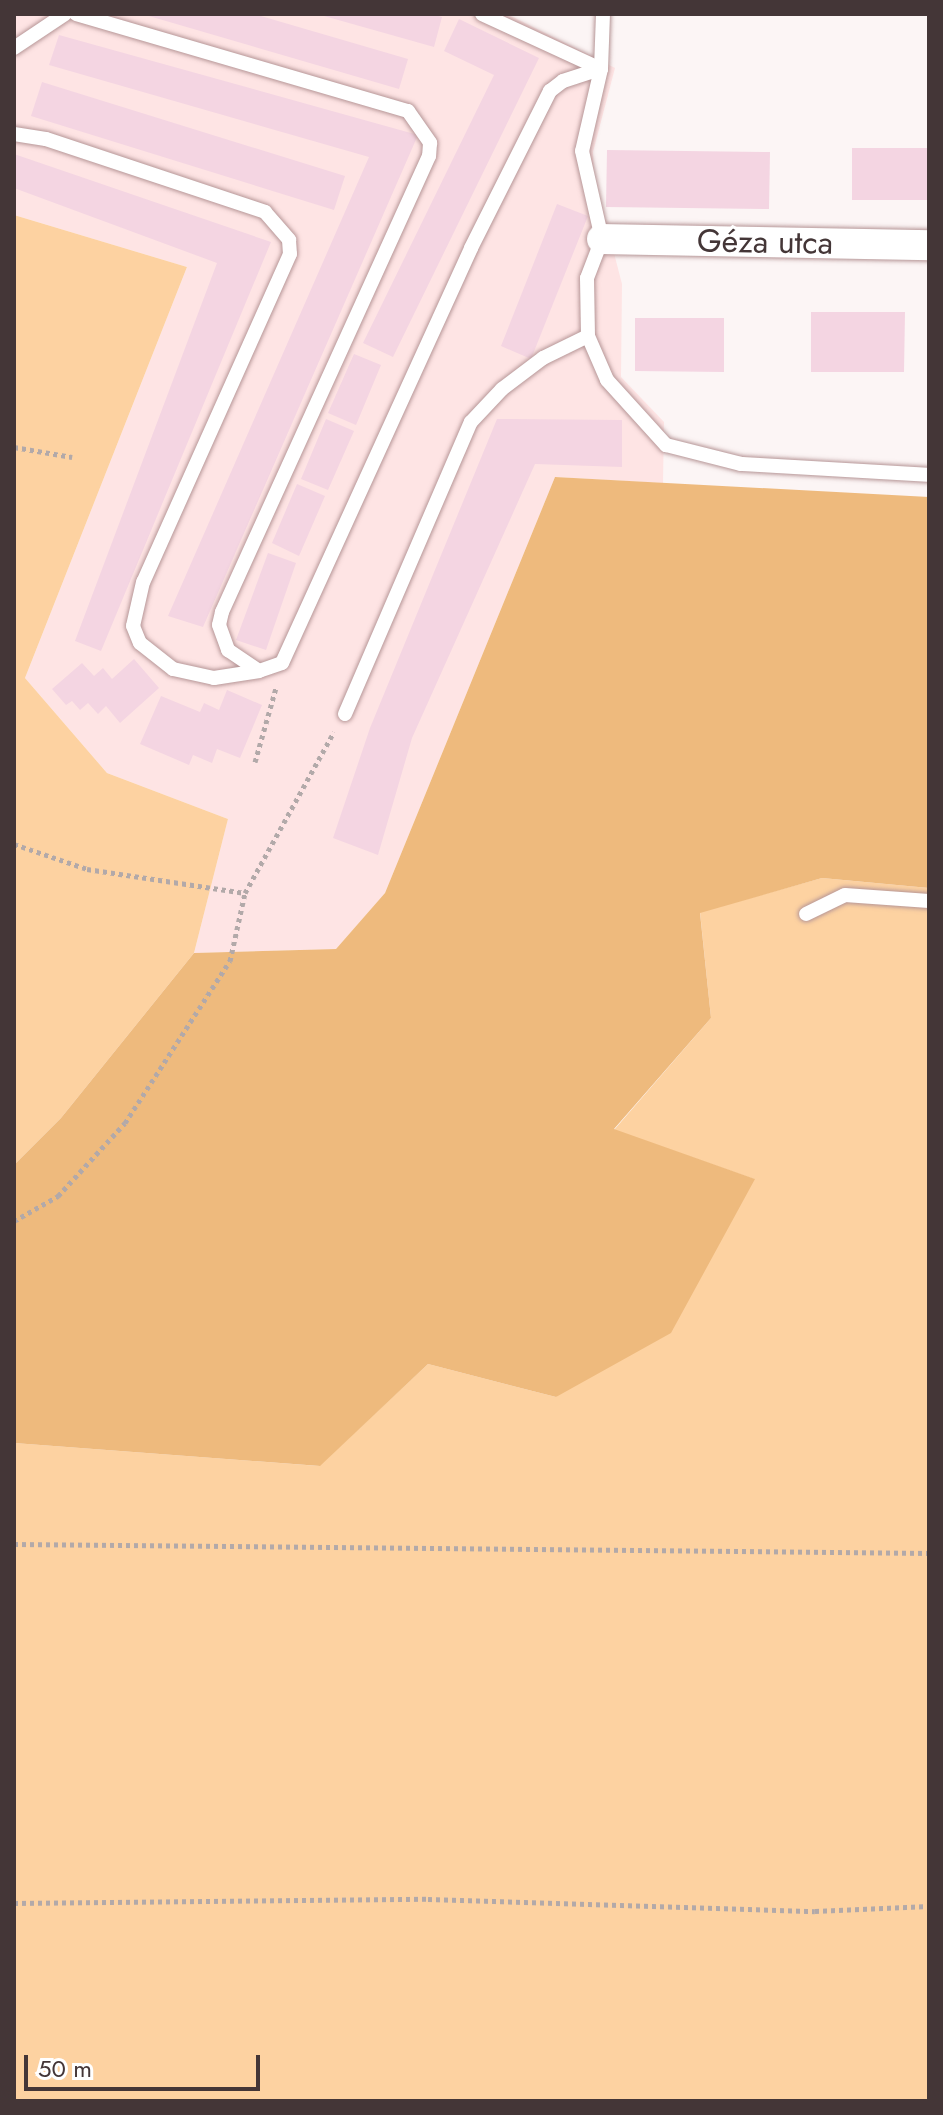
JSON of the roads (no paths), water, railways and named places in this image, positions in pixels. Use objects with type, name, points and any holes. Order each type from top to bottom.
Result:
[{"type":"street","name":"Géza utca","points":[[602,239],[929,245]]},
{"type":"lane","points":[[14,48],[65,14]]},
{"type":"lane","points":[[76,14],[408,111],[430,143],[423,171],[222,612],[219,625],[228,650],[259,671]]},
{"type":"lane","points":[[482,14],[601,69]]},
{"type":"lane","points":[[603,14],[601,69],[582,151],[602,239],[587,278],[588,336],[607,380],[666,445],[741,464],[929,475]]},
{"type":"lane","points":[[14,134],[46,139],[265,212],[289,240],[290,254],[143,582],[133,626],[140,643],[173,669],[214,678],[259,671],[282,663],[471,248],[550,91],[563,81],[601,69]]},
{"type":"lane","points":[[345,714],[471,422],[502,389],[543,358],[588,336]]},
{"type":"lane","points":[[806,914],[845,895],[929,901]]}]
